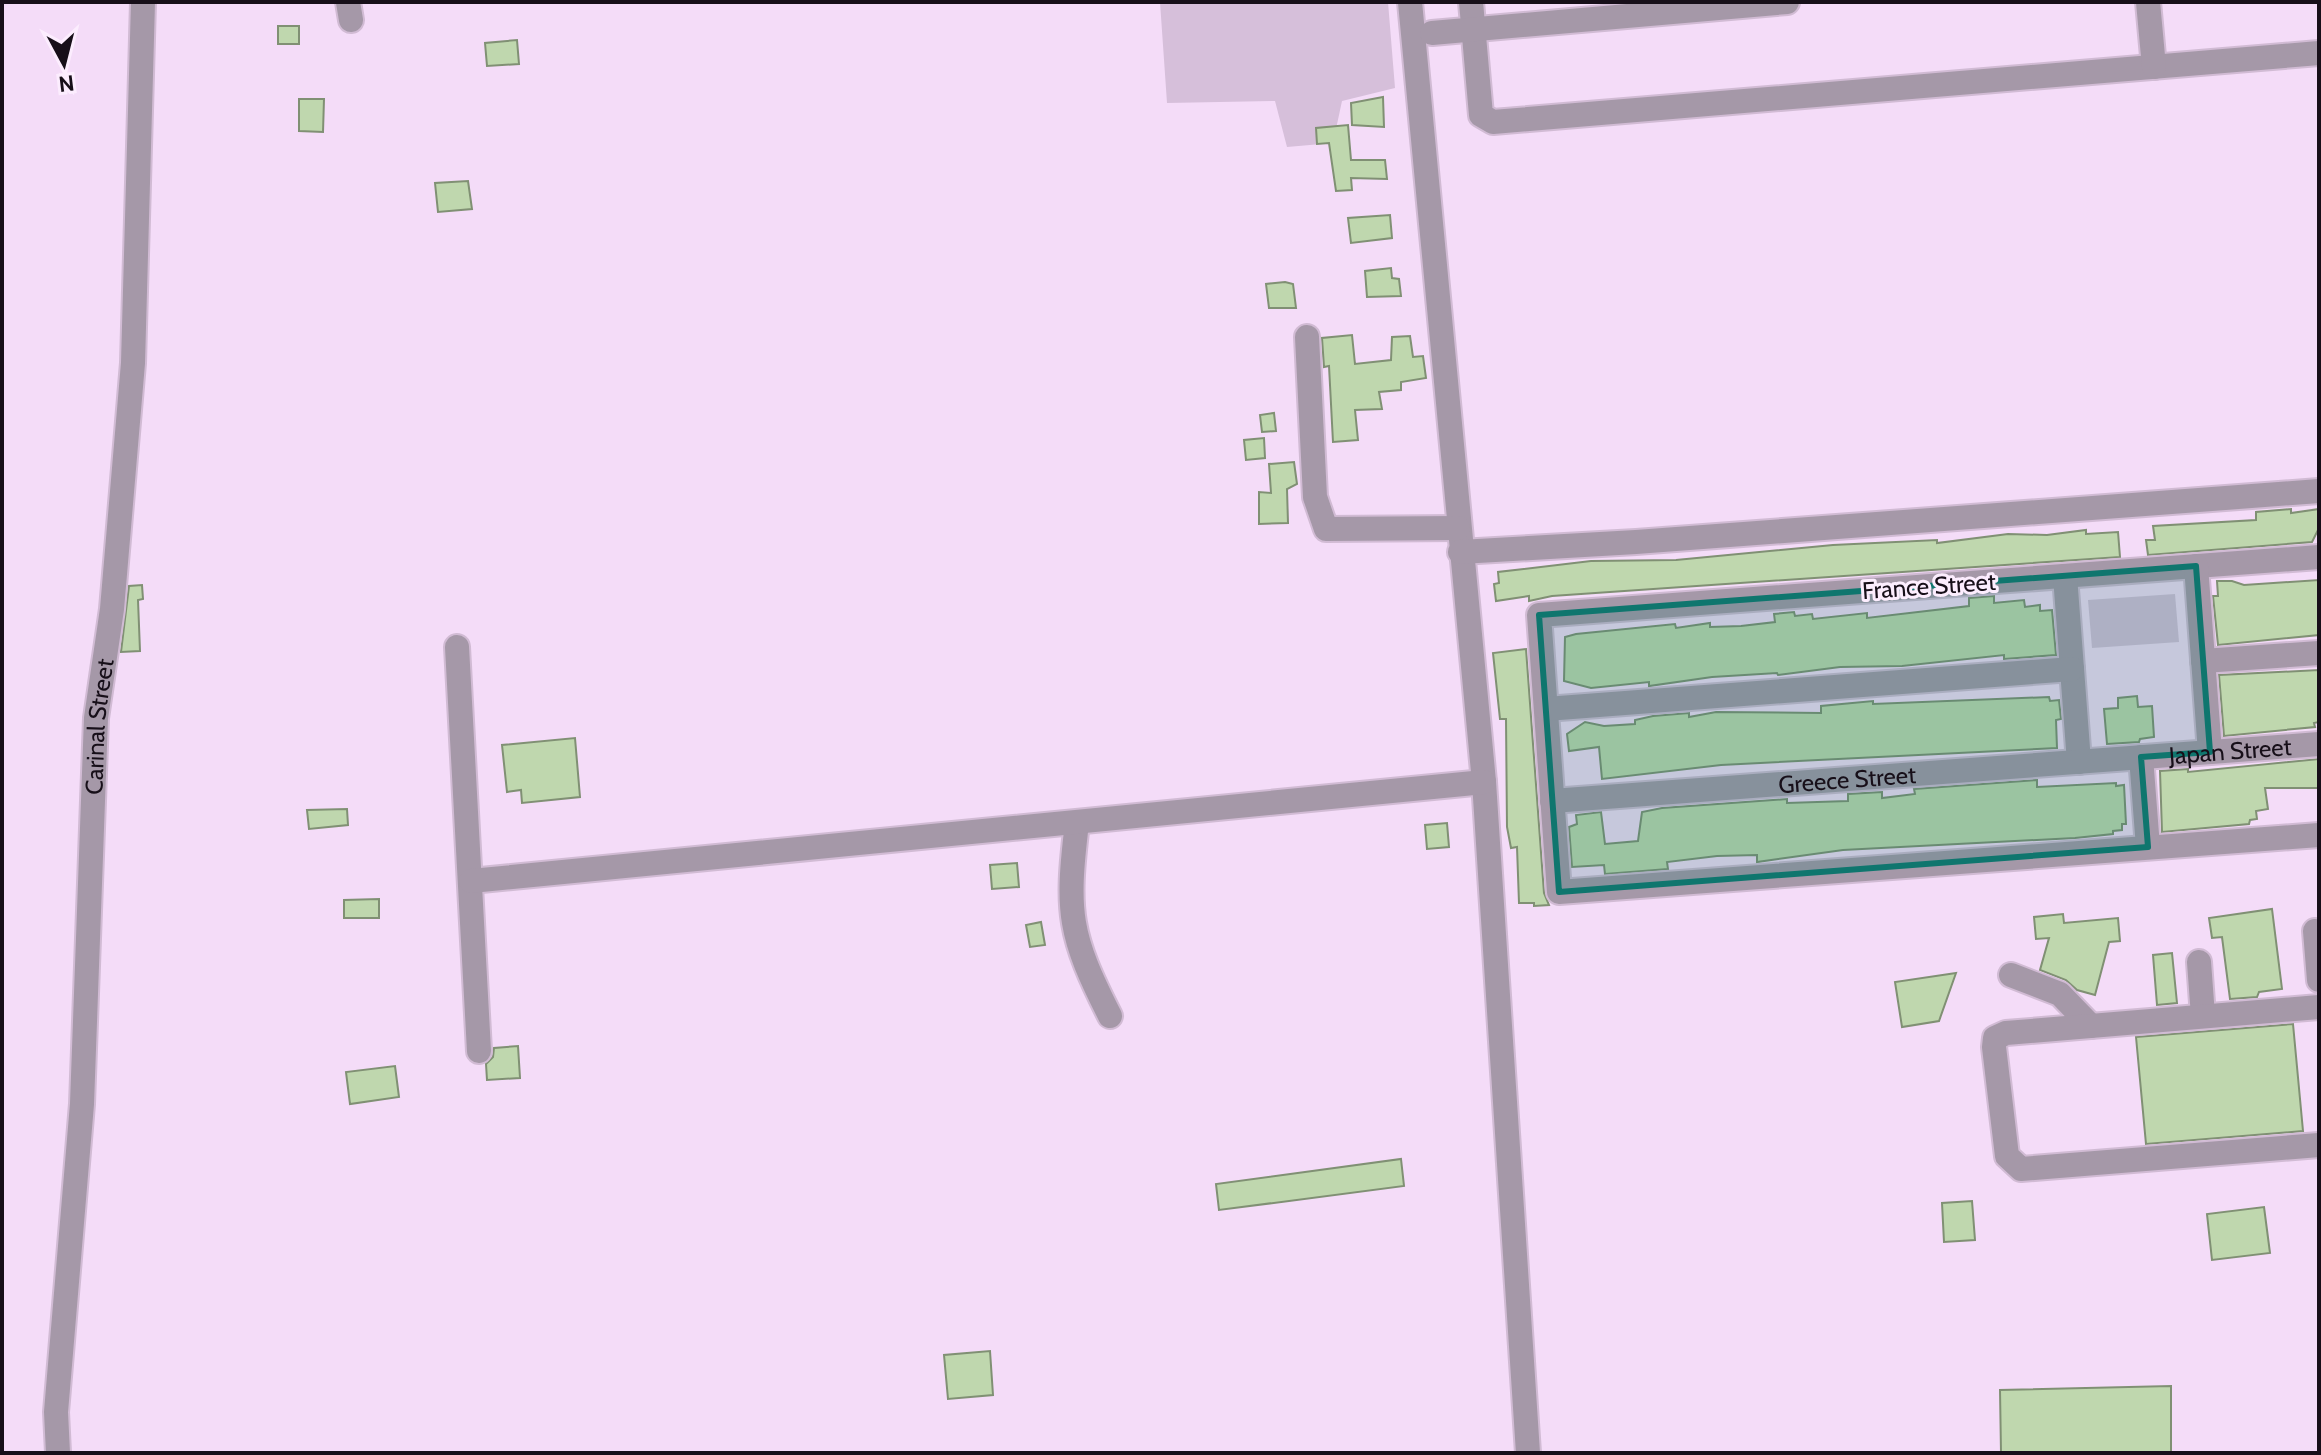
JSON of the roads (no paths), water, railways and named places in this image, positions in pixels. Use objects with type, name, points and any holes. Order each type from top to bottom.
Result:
[{"type":"street","name":"Carinal Street","points":[[58,1453],[56,1412],[82,1104],[96,718],[112,609],[133,363],[143,2]]},
{"type":"street","points":[[1410,2],[1484,782],[1528,1453]]},
{"type":"street","points":[[1471,2],[1481,115],[1493,122],[2319,53]]},
{"type":"street","points":[[1432,33],[1787,2]]},
{"type":"street","points":[[2148,2],[2154,67]]},
{"type":"street","points":[[1307,337],[1315,497],[1326,529],[1459,540],[1636,542],[2319,491]]},
{"type":"street","name":"France Street","points":[[1546,709],[1539,615],[2319,557]]},
{"type":"street","points":[[2196,566],[2210,752]]},
{"type":"street","points":[[2065,576],[2079,762]]},
{"type":"street","points":[[457,647],[479,1051]]},
{"type":"street","points":[[2203,661],[2319,653]]},
{"type":"street","points":[[2072,669],[1546,709],[1559,892],[2319,835]]},
{"type":"street","name":"Japan Street","points":[[2141,757],[2319,744]]},
{"type":"street","points":[[2141,757],[2148,847]]},
{"type":"street","name":"Greece Street","points":[[1552,801],[2141,757]]},
{"type":"street","points":[[471,881],[1484,782]]},
{"type":"street","points":[[1077,823],[1070,911],[1085,963],[1110,1016]]},
{"type":"street","points":[[2315,931],[2319,980]]},
{"type":"street","points":[[2199,962],[2203,1016]]},
{"type":"street","points":[[2011,975],[2060,994],[2091,1026]]},
{"type":"street","points":[[2319,1007],[2006,1033],[1995,1038],[2004,1145],[2007,1156],[2021,1169],[2319,1145]]}]
